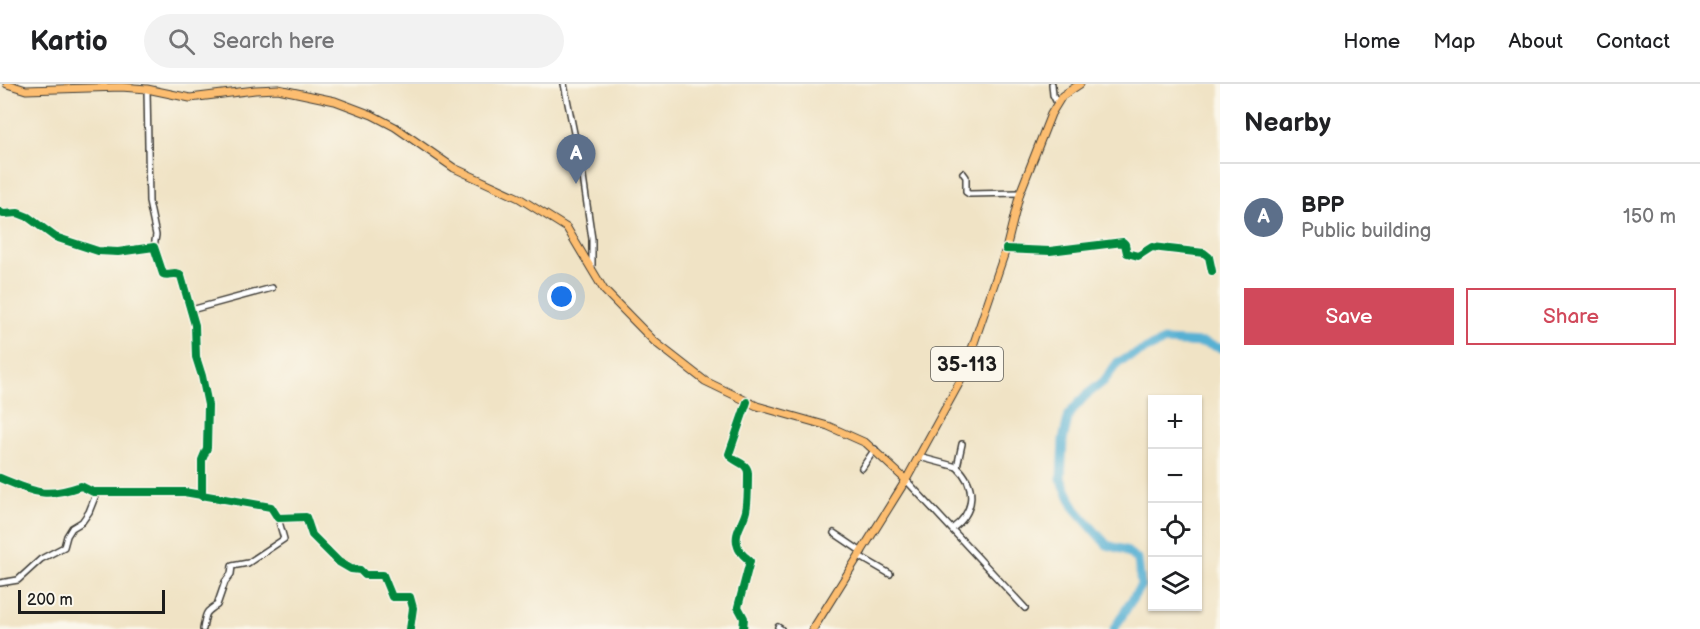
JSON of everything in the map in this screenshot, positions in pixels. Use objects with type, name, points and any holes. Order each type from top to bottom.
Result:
[{"type":"main road","points":[[7,84],[26,90],[45,91],[98,88],[147,89],[190,98],[278,89],[346,105],[394,128],[454,168],[519,198],[562,225],[571,234],[604,290],[655,342],[705,381],[747,402],[779,414],[828,426],[866,443],[906,480]]},
{"type":"main road","name":"35-113","points":[[813,629],[906,480],[962,378],[1006,249],[1020,193],[1057,103],[1068,91],[1080,84]]},
{"type":"street","points":[[564,84],[583,177],[592,267]]},
{"type":"street","points":[[1052,84],[1057,103]]},
{"type":"street","points":[[147,89],[149,202],[156,235],[154,247],[164,274],[176,273],[180,276],[195,325],[196,357],[208,405],[207,448],[202,460],[202,496]]},
{"type":"street","points":[[963,173],[966,177],[966,192],[969,194],[1020,193]]},
{"type":"street","points":[[0,214],[18,213],[28,217],[55,237],[98,251],[118,252],[154,247]]},
{"type":"street","points":[[1006,249],[1050,250],[1121,242],[1125,243],[1127,253],[1138,256],[1152,247],[1204,253],[1209,257],[1212,271]]},
{"type":"street","points":[[191,310],[272,288]]},
{"type":"street","points":[[743,629],[744,618],[739,605],[750,561],[738,549],[736,540],[746,509],[748,472],[744,465],[731,459],[729,454],[747,402]]},
{"type":"street","points":[[957,467],[962,444]]},
{"type":"street","points":[[862,468],[875,449]]},
{"type":"street","points":[[919,457],[957,467],[969,485],[971,499],[969,511],[953,528]]},
{"type":"street","points":[[0,478],[39,494],[56,494],[81,486],[89,491],[97,492],[178,492],[271,507],[278,518],[284,539],[248,563],[232,566],[231,574],[225,582],[217,605],[205,614],[203,629]]},
{"type":"street","points":[[906,480],[1025,608]]},
{"type":"street","points":[[0,583],[18,580],[41,559],[64,547],[67,536],[72,528],[82,522],[97,492]]},
{"type":"street","points":[[278,518],[306,517],[312,535],[342,564],[351,569],[360,570],[364,575],[383,575],[392,597],[410,597],[413,608],[410,629]]},
{"type":"street","points":[[834,533],[890,574]]},
{"type":"waterway","points":[[1114,629],[1141,585],[1138,560],[1125,550],[1107,545],[1075,509],[1061,479],[1063,440],[1069,414],[1085,396],[1104,381],[1118,362],[1164,341],[1204,343],[1220,348]]},
{"type":"cycle path","points":[[0,212],[3,214],[18,213],[28,217],[55,237],[98,251],[118,252],[154,247],[163,274],[181,276],[195,325],[196,357],[208,405],[207,448],[202,460],[202,496]]},
{"type":"cycle path","points":[[1006,249],[1050,251],[1123,242],[1127,253],[1138,256],[1152,247],[1204,253],[1209,257],[1212,271]]},
{"type":"cycle path","points":[[743,629],[744,618],[738,607],[750,561],[739,549],[737,537],[746,511],[748,473],[745,466],[729,454],[747,402]]},
{"type":"cycle path","points":[[0,478],[31,490],[48,493],[81,486],[93,492],[184,492],[271,507],[278,518],[306,517],[312,535],[339,562],[351,569],[360,570],[365,575],[383,575],[392,597],[410,597],[413,608],[410,629]]},
{"type":"place","name":"BPP","points":[[576,184]]}]
